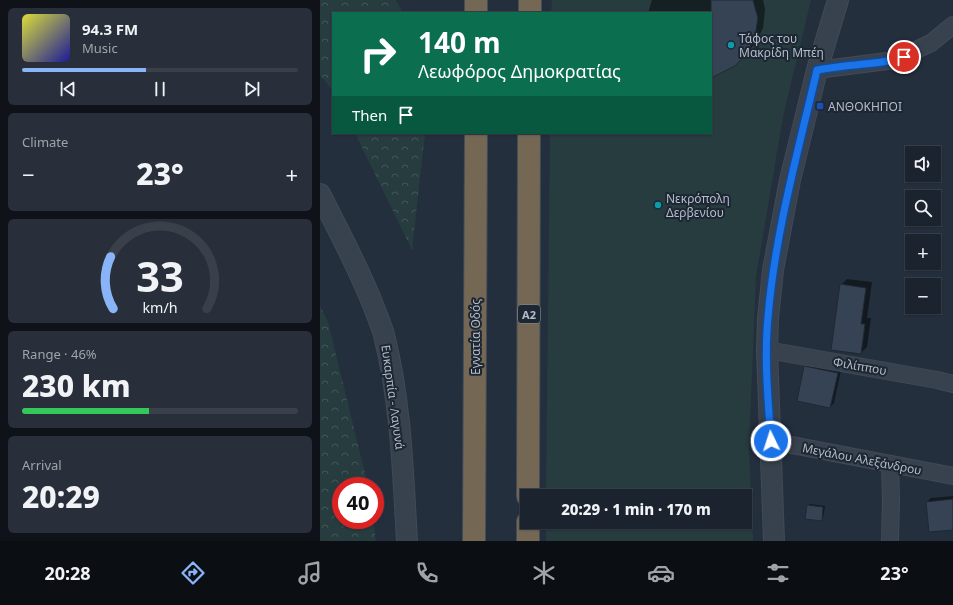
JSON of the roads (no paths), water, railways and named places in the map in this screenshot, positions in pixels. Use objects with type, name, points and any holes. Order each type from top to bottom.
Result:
[{"type":"highway","points":[[476,0],[476,12]]},
{"type":"highway","points":[[530,0],[530,12]]},
{"type":"highway","name":"Εγνατία Οδός","points":[[474,541],[476,134]]},
{"type":"highway","name":"Α2","points":[[528,489],[530,134]]},
{"type":"highway","points":[[528,529],[528,541]]},
{"type":"street","points":[[774,541],[767,350],[768,318],[773,270],[790,180],[817,70],[838,0]]},
{"type":"street","points":[[817,70],[895,60],[931,43],[953,25]]},
{"type":"street","name":"Ευκαρπία - Λαγυνά","points":[[320,194],[370,296],[384,334],[392,373],[398,420],[403,471],[407,541]]},
{"type":"street","name":"Φιλίππου","points":[[767,350],[953,384]]},
{"type":"street","name":"Μεγάλου Αλεξάνδρου","points":[[771,441],[953,476]]},
{"type":"street","points":[[890,464],[890,541]]},
{"type":"place","name":"Τάφος του Μακρίδη Μπέη","points":[[731,45]]},
{"type":"place","name":"ΑΝΘΟΚΗΠΟΙ","points":[[820,106]]},
{"type":"place","name":"Νεκρόπολη Δερβενίου","points":[[658,205]]}]
